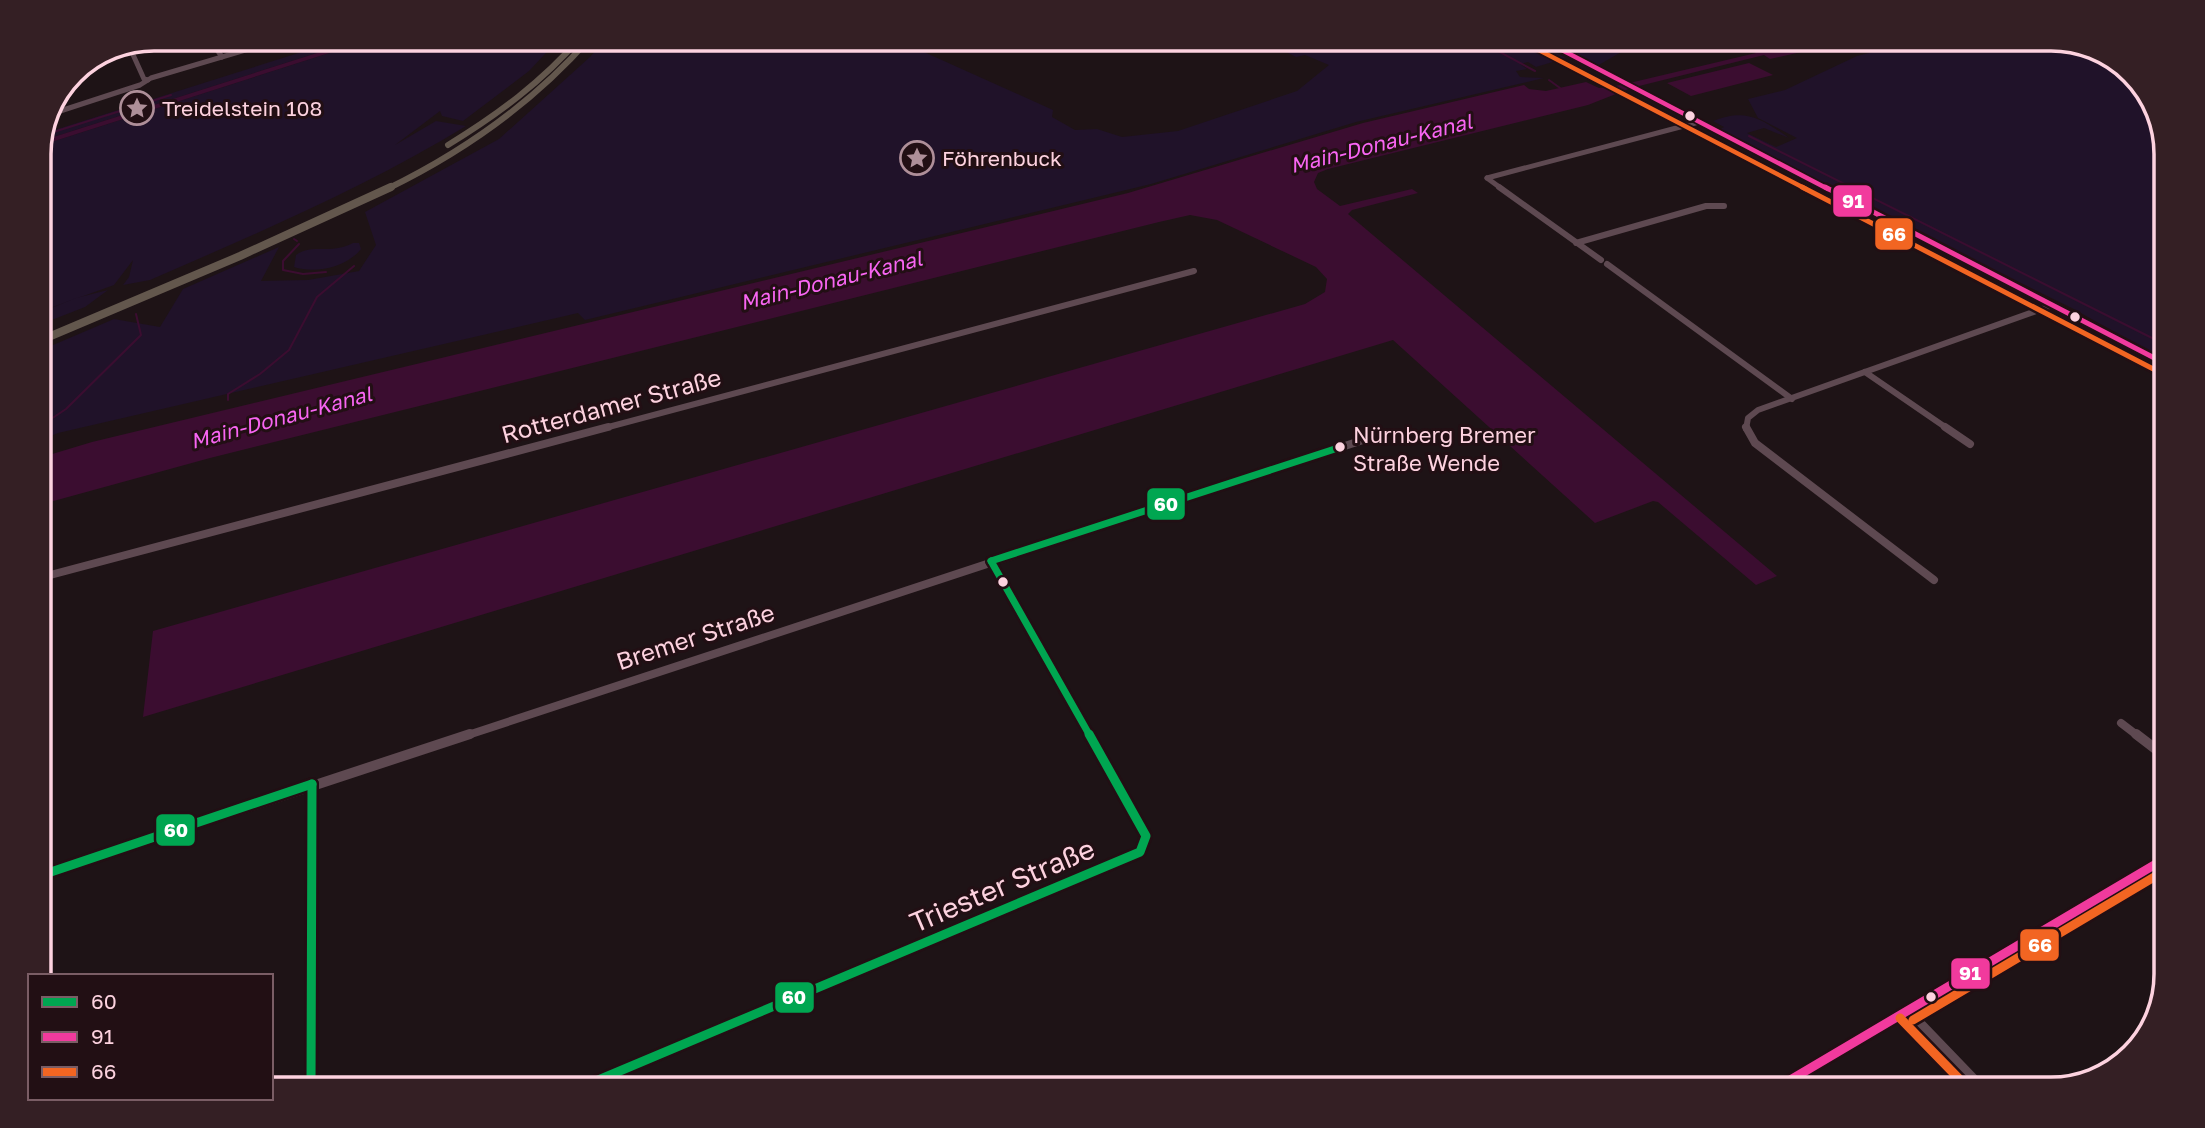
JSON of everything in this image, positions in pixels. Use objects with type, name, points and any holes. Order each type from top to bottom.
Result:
[{"type":"highway","points":[[51,329],[279,232],[394,176],[456,141],[519,97],[568,51]]},
{"type":"highway","points":[[51,336],[296,231],[405,178],[510,113],[550,81],[578,51]]},
{"type":"main road","points":[[1563,51],[2154,358]]},
{"type":"street","points":[[218,51],[222,57]]},
{"type":"street","points":[[60,111],[242,51]]},
{"type":"street","points":[[132,54],[144,79],[148,80]]},
{"type":"street","points":[[1699,122],[1487,178],[1792,399]]},
{"type":"street","points":[[1576,243],[1706,206],[1724,206]]},
{"type":"street","name":"Rotterdamer Straße","points":[[51,575],[1194,271]]},
{"type":"street","points":[[1934,580],[1755,443],[1746,428],[1748,418],[1758,410],[2053,305]]},
{"type":"street","points":[[1865,372],[1970,444]]},
{"type":"street","name":"Bremer Straße","points":[[51,872],[1366,439]]},
{"type":"street","name":"Triester Straße","points":[[608,1077],[1140,852],[1146,836],[991,561]]},
{"type":"street","points":[[2121,723],[2154,748]]},
{"type":"street","points":[[311,1077],[312,784]]},
{"type":"street","points":[[1797,1077],[2154,865]]},
{"type":"street","points":[[1908,1012],[1970,1077]]},
{"type":"shaded area","points":[[305,51],[323,51],[52,137],[54,130]]},
{"type":"shaded area","points":[[336,51],[548,51],[529,71],[463,121],[442,116],[440,111],[395,145],[436,121],[466,126],[390,169],[231,245],[150,280],[123,285],[129,277],[133,260],[114,285],[51,308],[52,142]]},
{"type":"shaded area","points":[[595,51],[922,51],[1053,110],[1052,117],[1075,130],[1097,129],[1122,137],[1178,131],[1297,91],[1329,65],[1305,55],[1296,57],[1284,51],[1552,51],[1566,58],[1536,67],[1528,62],[1520,64],[1527,69],[1516,71],[1520,77],[1544,78],[1356,122],[1151,184],[585,320],[578,313],[51,436],[51,346],[114,319],[160,327],[183,289],[279,247],[261,281],[308,280],[359,271],[376,245],[365,212],[499,139]]},
{"type":"shaded area","points":[[1568,51],[1623,51],[1597,66]]},
{"type":"shaded area","points":[[1877,51],[2065,52],[2097,61],[2129,86],[2149,120],[2154,147],[2154,354],[2072,308],[1719,130],[1724,127],[1713,121],[1734,115],[1761,120],[1789,138],[1764,128],[1747,133],[1776,147],[1797,138],[1758,118],[1748,99],[1785,90],[1857,56]]},
{"type":"shaded area","points":[[359,243],[361,249],[339,264],[312,270],[294,267],[296,255],[302,252],[337,248]]},
{"type":"shaded area","points":[[108,290],[85,307],[51,320],[51,308]]},
{"type":"water","points":[[323,51],[336,51],[52,142],[52,137]]},
{"type":"water","name":"Main-Donau-Kanal","points":[[1754,51],[1805,51],[1770,59],[1764,55],[1631,88],[1588,105],[1328,169],[1318,173],[1314,182],[1317,189],[1340,206],[1412,189],[1418,193],[1352,210],[1348,214],[1777,576],[1756,585],[1658,502],[1653,501],[1595,523],[1393,340],[143,717],[153,631],[1305,304],[1325,292],[1327,279],[1316,267],[1217,220],[1190,215],[210,458],[51,502],[51,454],[92,442],[1128,193],[1363,123],[1524,85],[1529,89],[1546,91],[1586,82],[1599,88],[1621,85],[1756,53]]},
{"type":"water","points":[[1749,63],[1773,75],[1691,96],[1667,83]]},
{"type":"waterway","points":[[1498,51],[1535,71]]},
{"type":"waterway","points":[[1549,80],[1560,88]]},
{"type":"waterway","points":[[53,132],[171,95]]},
{"type":"waterway","points":[[1749,136],[2154,339]]},
{"type":"waterway","points":[[299,244],[283,261],[283,270],[303,274],[326,272]]},
{"type":"waterway","points":[[228,400],[228,394],[260,374],[289,350],[317,297],[354,266]]},
{"type":"waterway","points":[[51,419],[66,409],[141,335],[136,314]]},
{"type":"transit line","name":"66","points":[[1541,51],[2154,369]]},
{"type":"transit line","name":"91","points":[[1564,51],[2154,358]]},
{"type":"transit line","name":"60","points":[[991,561],[1341,447]]},
{"type":"transit line","name":"60","points":[[606,1077],[1140,852],[1146,836],[991,561]]},
{"type":"transit line","name":"60","points":[[51,872],[312,784]]},
{"type":"transit line","name":"60","points":[[311,1077],[312,784]]},
{"type":"transit line","name":"91","points":[[1795,1077],[2154,865]]},
{"type":"transit line","name":"66","points":[[1913,1020],[2154,877]]},
{"type":"transit line","name":"66","points":[[1900,1018],[1957,1077]]},
{"type":"place","name":"Treidelstein 108","points":[[137,108]]},
{"type":"place","name":"Föhrenbuck","points":[[917,158]]},
{"type":"place","name":"Nürnberg Bremer Straße Wende","points":[[1340,447]]}]
